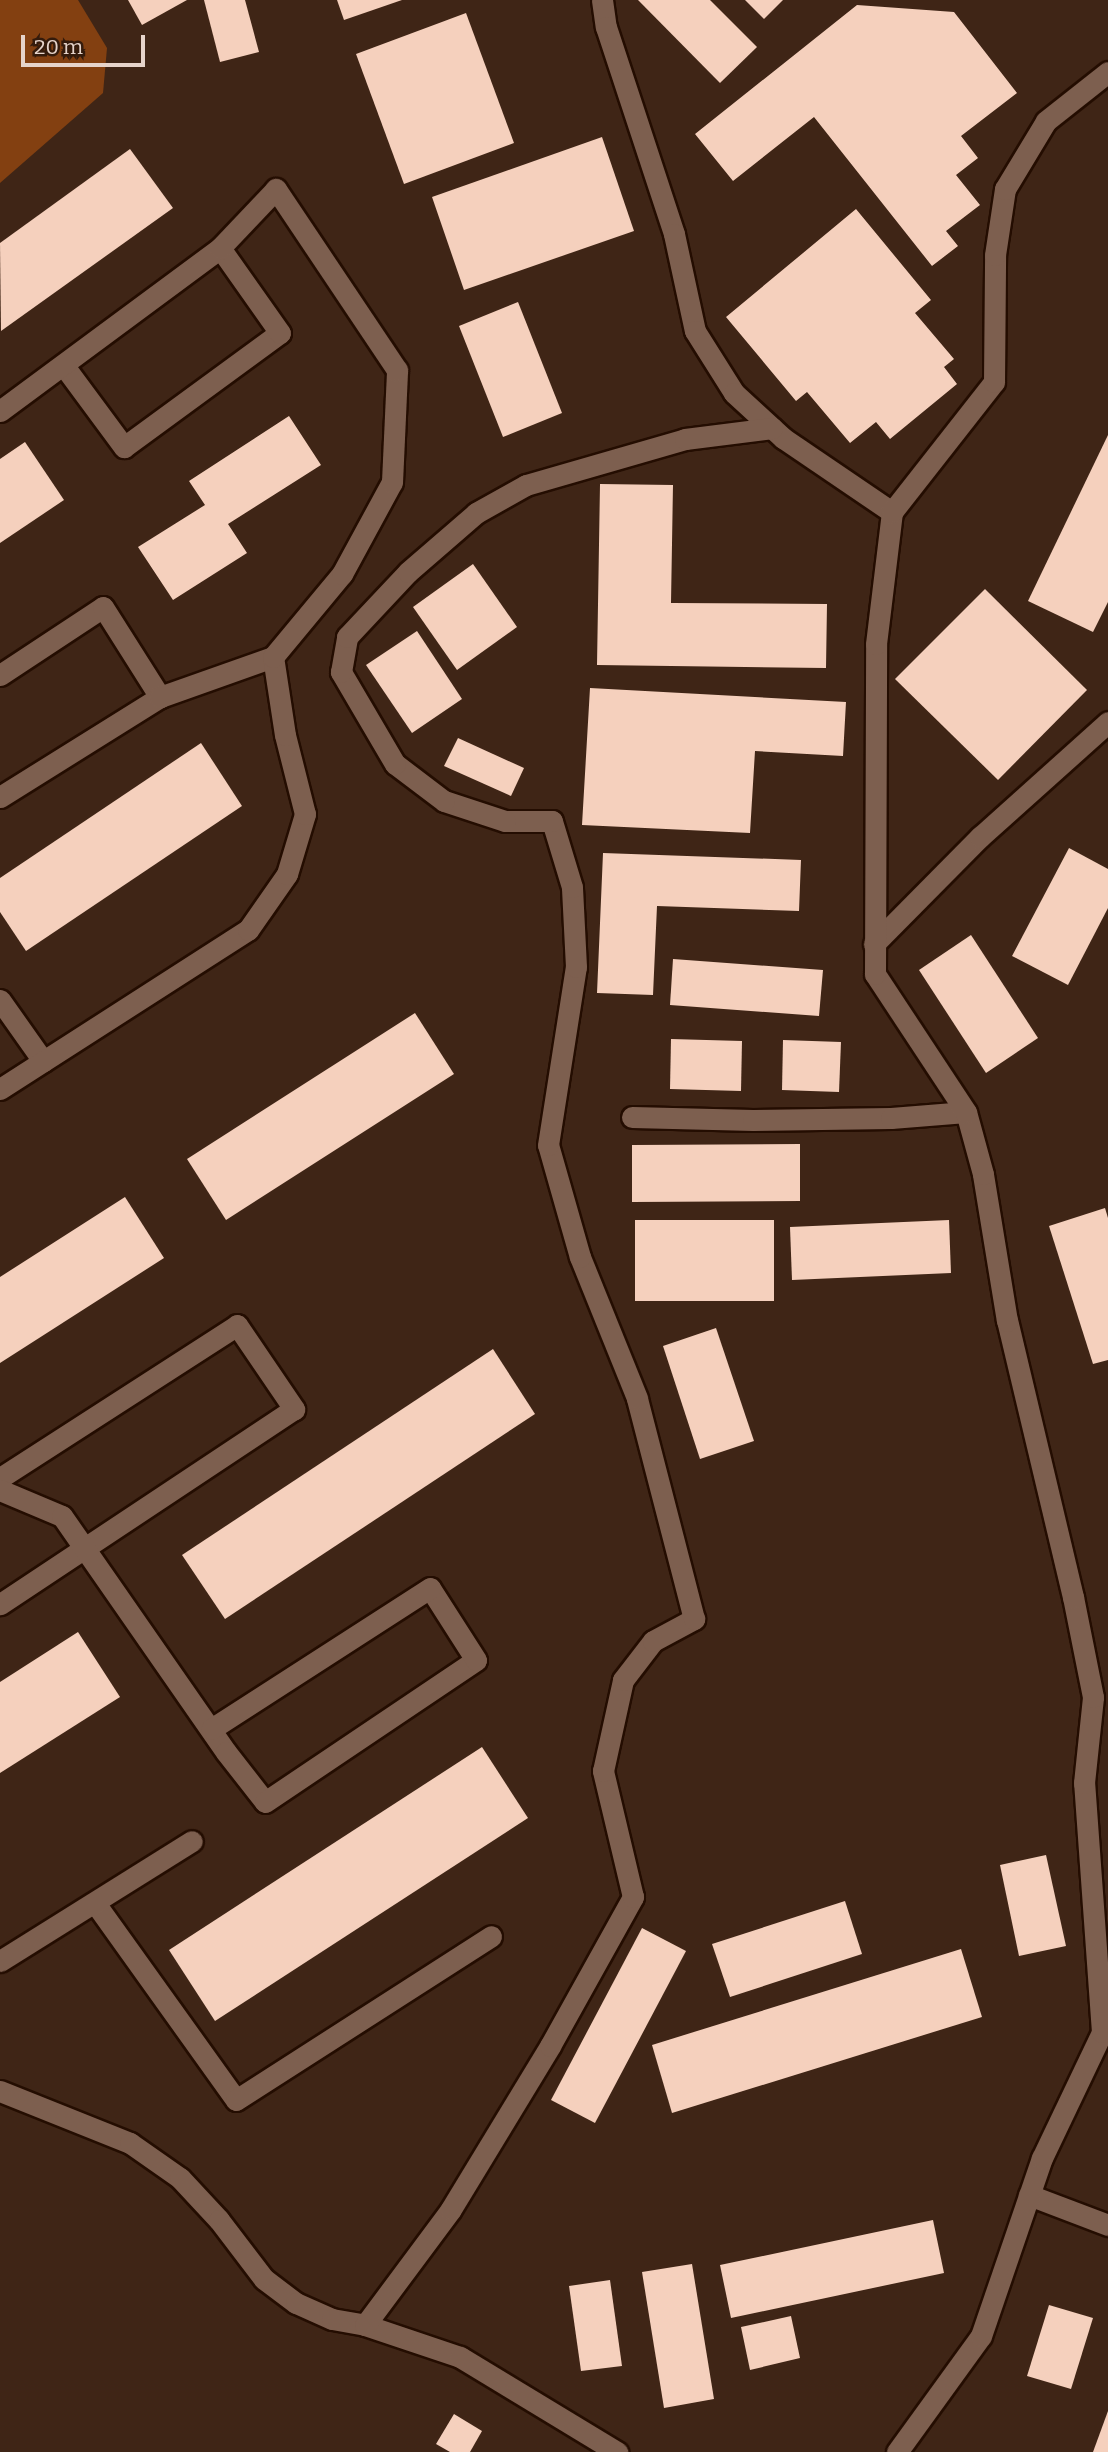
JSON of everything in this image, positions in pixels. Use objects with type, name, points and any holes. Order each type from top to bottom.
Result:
[{"type":"street","points":[[602,0],[606,27],[674,234],[695,331],[734,393],[772,428],[892,512]]},
{"type":"street","points":[[897,2452],[981,2336],[1042,2158],[1102,2032],[1084,1783],[1100,1694],[1073,1597],[1007,1321],[983,1174],[966,1112],[875,974],[876,644],[892,512],[995,383],[995,255],[1005,189],[1046,121],[1108,72]]},
{"type":"street","points":[[0,411],[220,248],[276,189],[397,370],[392,482],[342,574],[273,657],[160,697],[0,797]]},
{"type":"street","points":[[64,366],[124,447],[279,333],[220,248]]},
{"type":"street","points":[[365,2325],[451,2209],[550,2046],[633,1897],[603,1771],[623,1680],[653,1641],[694,1619],[637,1398],[580,1257],[548,1145],[576,967],[572,887],[552,821],[505,821],[443,801],[396,764],[341,672],[348,637],[408,572],[476,513],[526,485],[685,439],[772,428]]},
{"type":"street","points":[[0,675],[103,607],[160,697]]},
{"type":"street","points":[[0,1088],[248,930],[287,874],[305,814],[285,734],[273,657]]},
{"type":"street","points":[[874,944],[980,837],[1108,722]]},
{"type":"street","points":[[0,1000],[43,1061]]},
{"type":"street","points":[[632,1117],[781,1120],[891,1118],[966,1112]]},
{"type":"street","points":[[0,1478],[237,1325],[294,1409],[0,1604]]},
{"type":"street","points":[[0,1490],[62,1516],[211,1729],[265,1802],[476,1660],[430,1588],[211,1729]]},
{"type":"street","points":[[0,1961],[192,1841]]},
{"type":"street","points":[[95,1903],[236,2100],[491,1936]]},
{"type":"street","points":[[0,2091],[130,2143],[180,2178],[219,2220],[264,2279],[296,2303],[332,2319],[365,2325],[460,2357],[617,2452]]},
{"type":"street","points":[[1029,2195],[1108,2225]]},
{"type":"shaded area","points":[[0,0],[78,0],[107,48],[103,93],[0,183]]},
{"type":"building","points":[[128,0],[187,0],[142,25]]},
{"type":"building","points":[[204,0],[245,0],[259,52],[220,62]]},
{"type":"building","points":[[337,0],[402,0],[344,20]]},
{"type":"building","points":[[638,0],[710,0],[757,47],[720,83]]},
{"type":"building","points":[[745,0],[783,0],[764,19]]},
{"type":"building","points":[[857,5],[954,12],[1017,93],[961,136],[978,158],[956,175],[980,205],[946,231],[958,246],[932,266],[814,117],[733,181],[695,134]]},
{"type":"building","points":[[466,13],[514,143],[404,184],[356,54]]},
{"type":"building","points":[[602,137],[634,231],[464,290],[432,197]]},
{"type":"building","points":[[130,149],[173,208],[1,331],[0,243]]},
{"type":"building","points":[[856,209],[931,300],[915,313],[954,359],[944,367],[957,384],[890,439],[876,422],[850,443],[807,392],[796,401],[726,317]]},
{"type":"building","points":[[518,302],[562,413],[503,437],[459,326]]},
{"type":"building","points":[[289,416],[321,465],[228,524],[247,553],[173,600],[138,547],[205,505],[189,481]]},
{"type":"building","points":[[1108,435],[1108,602],[1093,632],[1028,601]]},
{"type":"building","points":[[25,442],[64,500],[0,543],[0,459]]},
{"type":"building","points":[[600,484],[673,485],[671,603],[827,604],[826,668],[597,665]]},
{"type":"building","points":[[473,564],[517,627],[457,670],[413,607]]},
{"type":"building","points":[[985,589],[1087,690],[998,780],[895,679]]},
{"type":"building","points":[[417,631],[462,699],[412,733],[366,665]]},
{"type":"building","points":[[590,688],[846,702],[843,756],[755,751],[750,833],[582,825]]},
{"type":"building","points":[[458,738],[524,768],[511,796],[444,766]]},
{"type":"building","points":[[201,743],[242,806],[26,951],[0,912],[0,878]]},
{"type":"building","points":[[1069,848],[1108,869],[1108,908],[1068,985],[1012,956]]},
{"type":"building","points":[[603,853],[801,860],[799,911],[657,906],[653,995],[597,993]]},
{"type":"building","points":[[971,935],[1038,1038],[986,1073],[919,970]]},
{"type":"building","points":[[673,959],[823,970],[819,1016],[670,1005]]},
{"type":"building","points":[[415,1013],[454,1074],[226,1220],[187,1159]]},
{"type":"building","points":[[671,1039],[742,1041],[741,1091],[670,1089]]},
{"type":"building","points":[[783,1040],[841,1042],[839,1092],[782,1090]]},
{"type":"building","points":[[800,1144],[800,1201],[632,1202],[632,1145]]},
{"type":"building","points":[[125,1197],[164,1258],[0,1363],[0,1277]]},
{"type":"building","points":[[1105,1208],[1108,1218],[1108,1360],[1093,1364],[1049,1226]]},
{"type":"building","points":[[635,1220],[774,1220],[774,1301],[635,1301]]},
{"type":"building","points":[[949,1220],[951,1273],[792,1280],[790,1227]]},
{"type":"building","points":[[716,1328],[754,1441],[700,1459],[663,1346]]},
{"type":"building","points":[[493,1349],[535,1414],[225,1619],[182,1555]]},
{"type":"building","points":[[78,1632],[120,1697],[0,1773],[0,1682]]},
{"type":"building","points":[[482,1747],[528,1818],[215,2021],[169,1950]]},
{"type":"building","points":[[1046,1855],[1066,1946],[1019,1956],[1000,1865]]},
{"type":"building","points":[[845,1901],[862,1954],[730,1997],[712,1944]]},
{"type":"building","points":[[642,1928],[686,1951],[595,2123],[551,2100]]},
{"type":"building","points":[[961,1949],[982,2017],[672,2113],[652,2045]]},
{"type":"building","points":[[933,2220],[944,2273],[731,2318],[720,2265]]},
{"type":"building","points":[[692,2264],[714,2399],[664,2408],[642,2272]]},
{"type":"building","points":[[610,2280],[622,2366],[581,2371],[569,2286]]},
{"type":"building","points":[[1049,2305],[1093,2318],[1071,2389],[1027,2376]]},
{"type":"building","points":[[791,2316],[800,2358],[750,2370],[741,2327]]},
{"type":"building","points":[[1108,2411],[1108,2452],[1093,2452]]},
{"type":"building","points":[[454,2414],[482,2431],[470,2452],[450,2452],[436,2444]]}]
